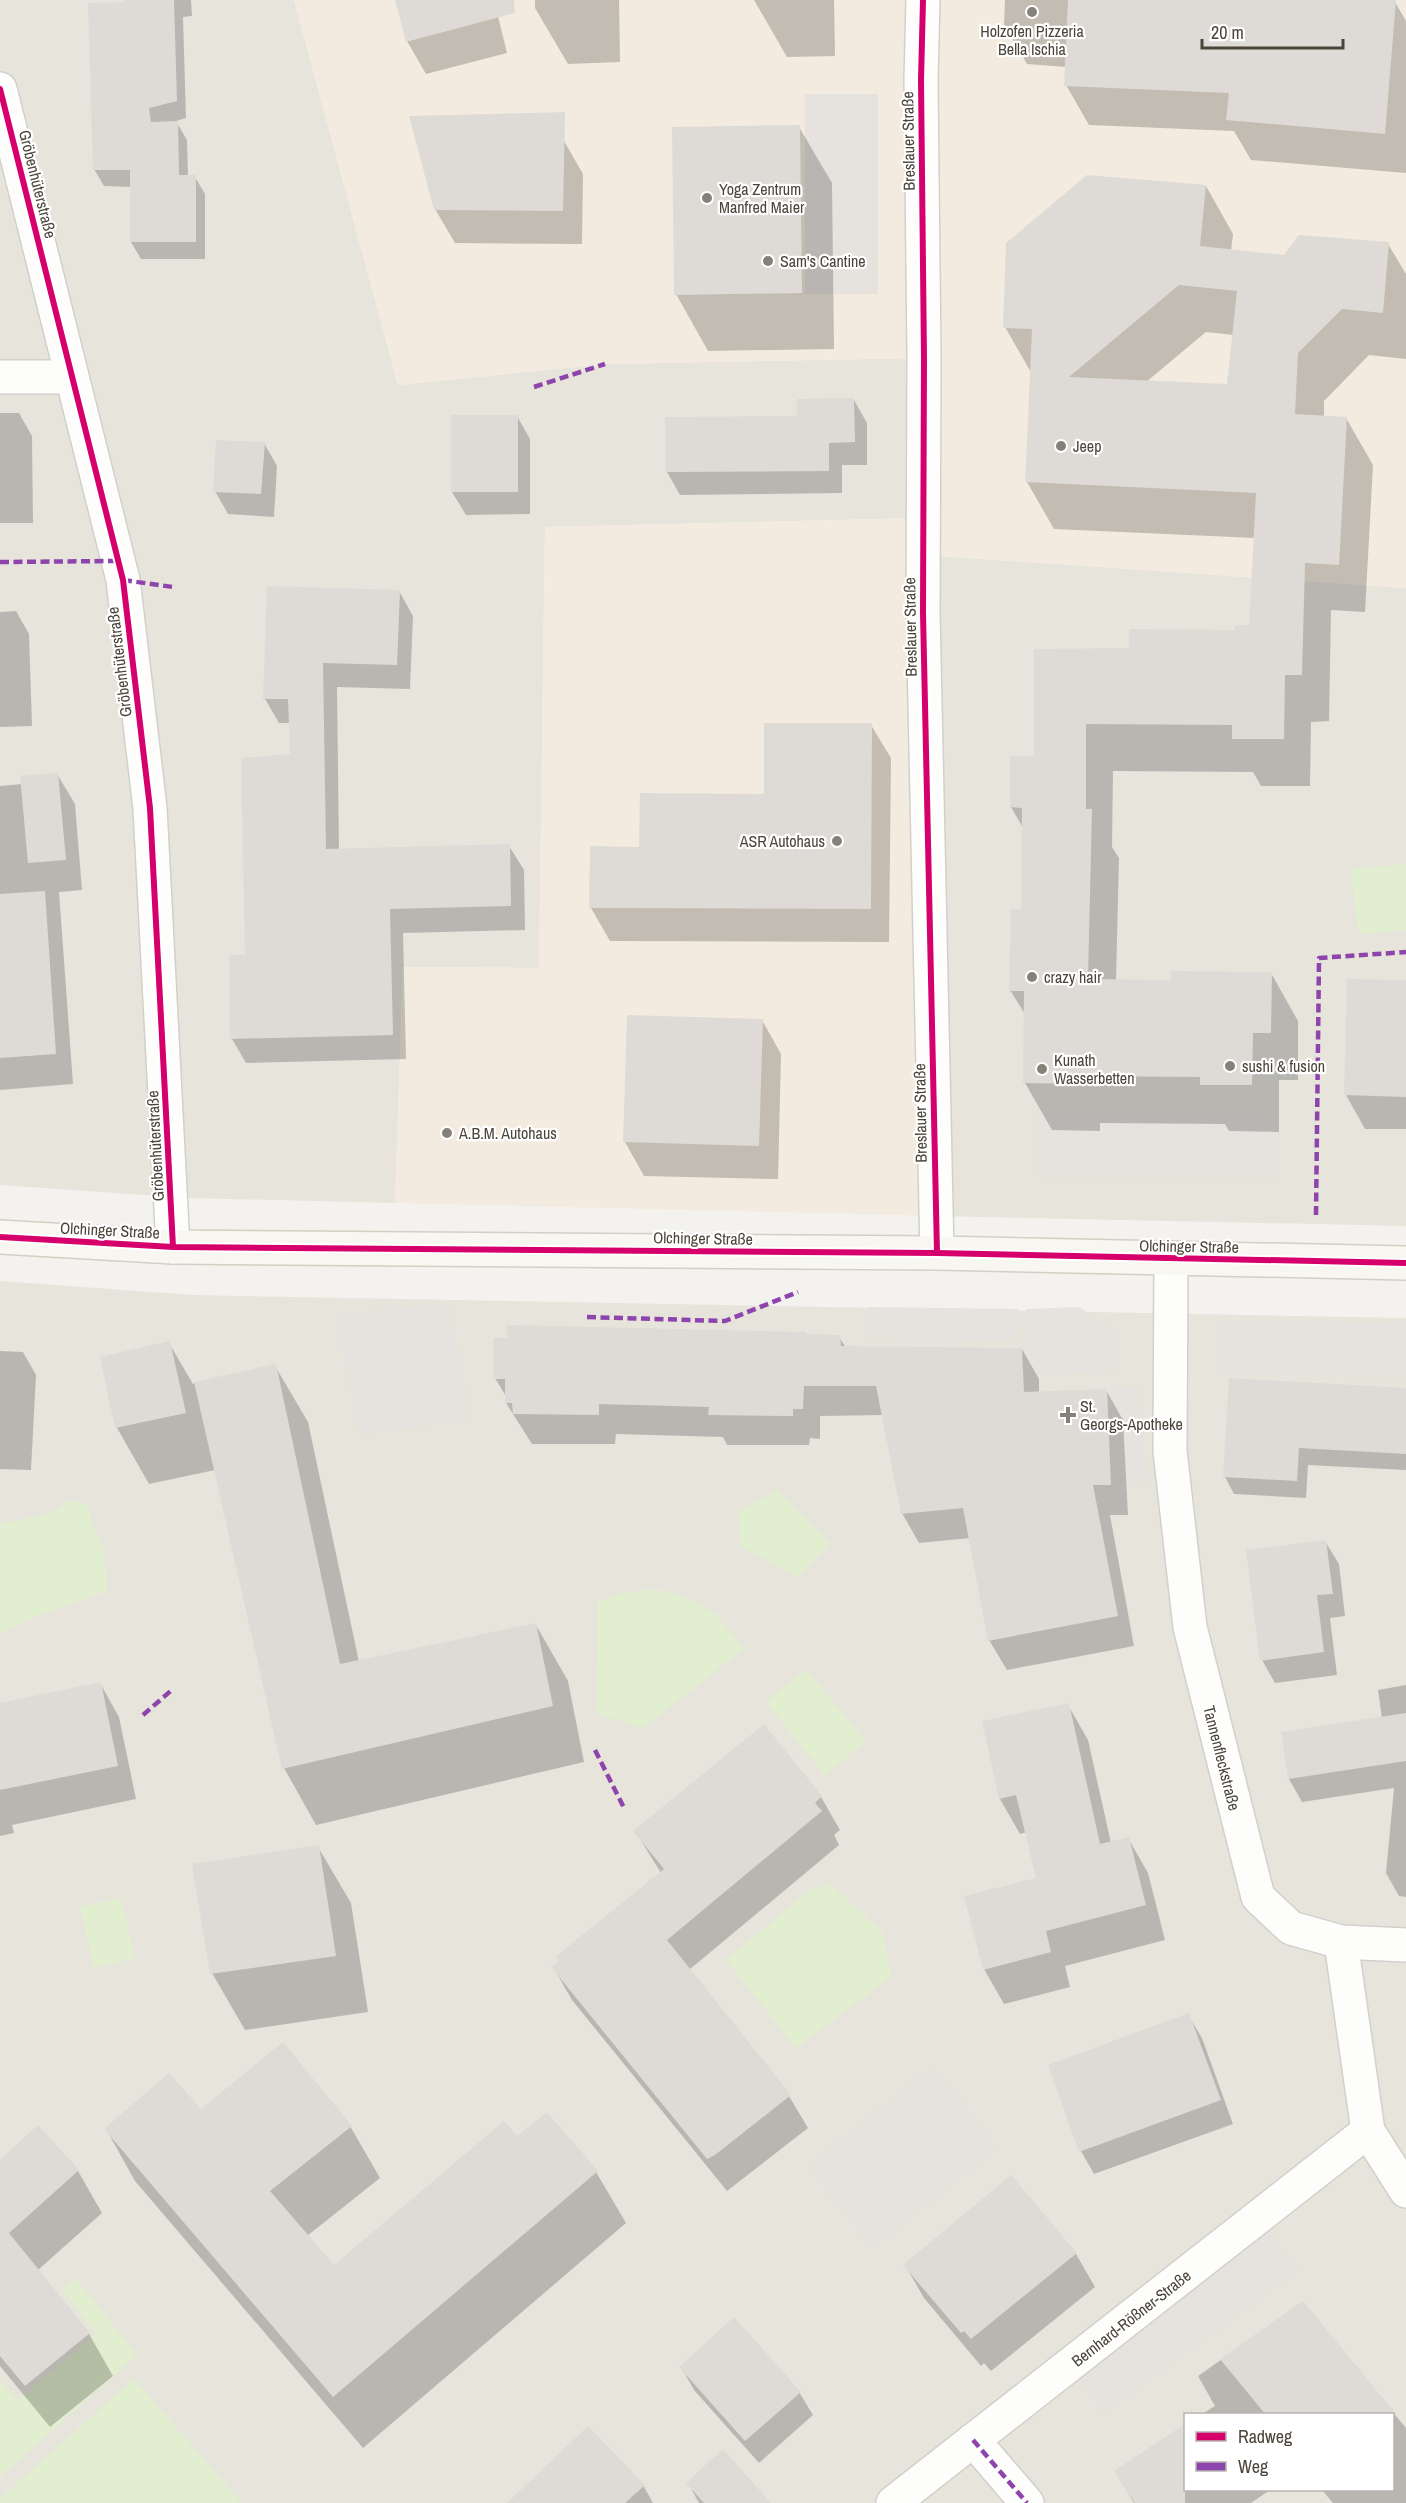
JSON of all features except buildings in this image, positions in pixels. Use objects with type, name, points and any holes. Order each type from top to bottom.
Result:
[{"type":"main road","name":"Olchinger Straße","points":[[0,1237],[173,1247],[937,1253],[1406,1263]]},
{"type":"street","name":"Breslauer Straße","points":[[923,0],[921,80],[924,358],[923,566],[937,1253]]},
{"type":"street","name":"Gröbenhüterstraße","points":[[0,88],[123,580],[150,808],[173,1247]]},
{"type":"street","points":[[0,377],[71,377]]},
{"type":"street","name":"Tannenfleckstraße","points":[[1171,1259],[1170,1451],[1190,1627],[1258,1897],[1291,1928],[1341,1942],[1406,1946]]},
{"type":"street","points":[[1341,1942],[1368,2131],[1406,2191]]},
{"type":"street","name":"Bernhard-Rößner-Straße","points":[[893,2503],[1368,2131]]},
{"type":"street","points":[[973,2440],[1027,2503]]},
{"type":"shaded area","points":[[0,0],[294,0],[398,385],[605,364],[924,358],[923,518],[545,527],[539,968],[403,967],[395,1203],[188,1198],[0,1185]]},
{"type":"shaded area","points":[[294,0],[1406,0],[1406,588],[923,555],[936,1216],[395,1203],[403,967],[539,968],[545,527],[922,518],[924,358],[605,364],[398,385]]},
{"type":"shaded area","points":[[805,94],[878,94],[878,294],[805,294]]},
{"type":"shaded area","points":[[923,555],[1406,588],[1406,1226],[936,1216]]},
{"type":"shaded area","points":[[1039,1114],[1275,1115],[1274,1178],[1038,1177]]},
{"type":"shaded area","points":[[0,1281],[193,1295],[1406,1318],[1406,2503],[0,2503]]},
{"type":"shaded area","points":[[449,1304],[470,1419],[361,1434],[336,1314]]},
{"type":"shaded area","points":[[868,1307],[1018,1309],[1017,1340],[867,1338]]},
{"type":"shaded area","points":[[1079,1307],[1114,1333],[1121,1369],[1031,1375],[1026,1309]]},
{"type":"shaded area","points":[[1219,1321],[1406,1325],[1406,1378],[1217,1374]]},
{"type":"shaded area","points":[[1140,1387],[1146,1482],[1115,1483],[1110,1389]]},
{"type":"shaded area","points":[[933,2067],[997,2148],[873,2246],[809,2166]]},
{"type":"shaded area","points":[[1266,2229],[1298,2270],[1104,2414],[1073,2372]]},
{"type":"green space","points":[[1406,864],[1406,930],[1359,934],[1350,869]]},
{"type":"green space","points":[[777,1490],[830,1543],[798,1577],[740,1546],[739,1512]]},
{"type":"green space","points":[[69,1500],[88,1505],[91,1521],[103,1546],[107,1591],[37,1616],[0,1634],[0,1524],[52,1513]]},
{"type":"green space","points":[[654,1589],[686,1597],[717,1615],[744,1649],[643,1728],[596,1714],[598,1602],[619,1594]]},
{"type":"green space","points":[[806,1669],[866,1742],[825,1775],[766,1702]]},
{"type":"green space","points":[[831,1884],[883,1933],[891,1977],[796,2048],[726,1960],[811,1889]]},
{"type":"green space","points":[[121,1898],[135,1958],[94,1968],[80,1907]]},
{"type":"green space","points":[[76,2278],[137,2355],[0,2477],[0,2380],[18,2400],[96,2334],[62,2289]]},
{"type":"green space","points":[[134,2379],[242,2503],[0,2503],[0,2498]]},
{"type":"marked path","points":[[534,387],[605,364]]},
{"type":"marked path","points":[[0,562],[118,561]]},
{"type":"marked path","points":[[123,580],[173,587]]},
{"type":"marked path","points":[[1316,1215],[1319,958],[1406,952]]},
{"type":"marked path","points":[[587,1317],[725,1321],[798,1292]]},
{"type":"marked path","points":[[143,1715],[173,1689]]},
{"type":"marked path","points":[[595,1750],[625,1810]]},
{"type":"marked path","points":[[973,2440],[1027,2503]]},
{"type":"cycle path","points":[[923,0],[921,80],[924,358],[923,613],[937,1253]]},
{"type":"cycle path","points":[[0,89],[123,580],[150,808],[173,1247]]},
{"type":"cycle path","points":[[0,1237],[173,1247],[937,1253],[1406,1263]]},
{"type":"place","name":"Holzofen Pizzeria Bella Ischia","points":[[1032,12]]},
{"type":"place","name":"Yoga Zentrum Manfred Maier","points":[[707,198]]},
{"type":"place","name":"Sam's Cantine","points":[[768,261]]},
{"type":"place","name":"Jeep","points":[[1061,446]]},
{"type":"place","name":"ASR Autohaus","points":[[837,841]]},
{"type":"place","name":"crazy hair","points":[[1032,977]]},
{"type":"place","name":"sushi & fusion","points":[[1230,1066]]},
{"type":"place","name":"Kunath Wasserbetten","points":[[1042,1069]]},
{"type":"place","name":"A.B.M. Autohaus","points":[[447,1133]]},
{"type":"place","name":"St. Georgs-Apotheke","points":[[1068,1415]]}]
